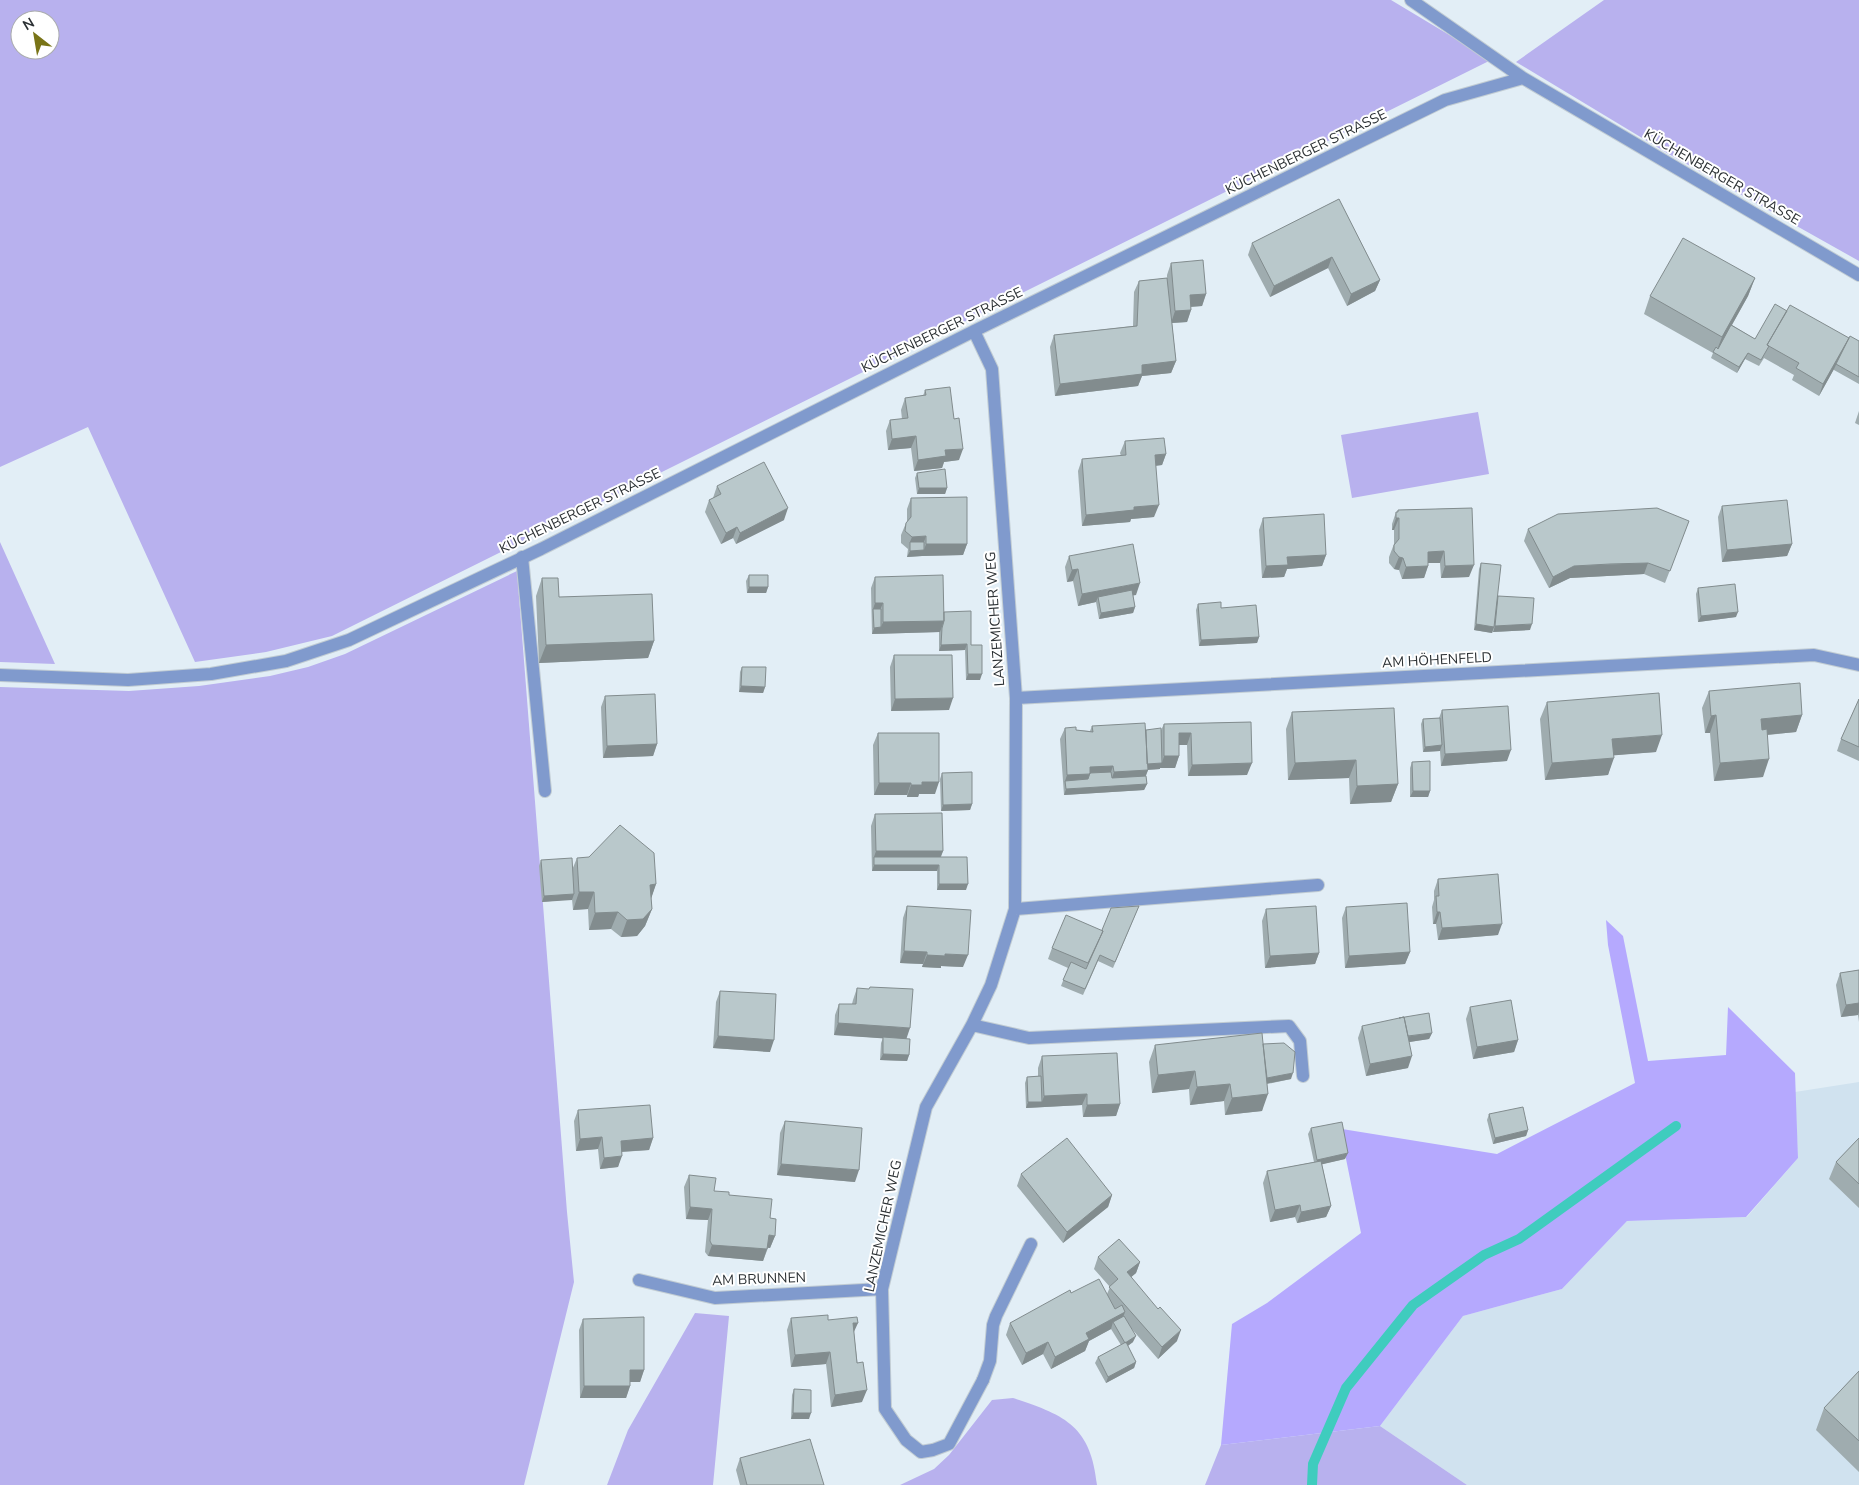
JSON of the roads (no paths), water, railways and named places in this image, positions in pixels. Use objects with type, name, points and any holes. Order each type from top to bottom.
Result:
[{"type":"street","points":[[1411,0],[1523,78]]},
{"type":"street","name":"KÜCHENBERGER STRASSE","points":[[0,675],[128,680],[211,674],[286,661],[349,640],[522,557],[974,331],[1445,100],[1523,78],[1859,275]]},
{"type":"street","name":"LANZEMICHER WEG","points":[[974,331],[992,369],[1016,698],[1015,909],[991,985],[972,1025],[926,1107],[882,1289],[885,1409],[906,1440],[921,1452],[948,1444],[983,1380],[990,1361],[996,1316],[1031,1244]]},
{"type":"street","points":[[522,557],[544,791]]},
{"type":"street","name":"AM HÖHENFELD","points":[[1016,698],[1814,655],[1859,665]]},
{"type":"street","points":[[1015,909],[1318,885]]},
{"type":"street","points":[[972,1025],[1029,1038],[1288,1026],[1300,1041],[1303,1076]]},
{"type":"street","name":"AM BRUNNEN","points":[[639,1280],[715,1298],[882,1289]]},
{"type":"waterway","points":[[1312,1485],[1313,1464],[1346,1388],[1413,1305],[1484,1255],[1519,1239],[1676,1126]]}]
